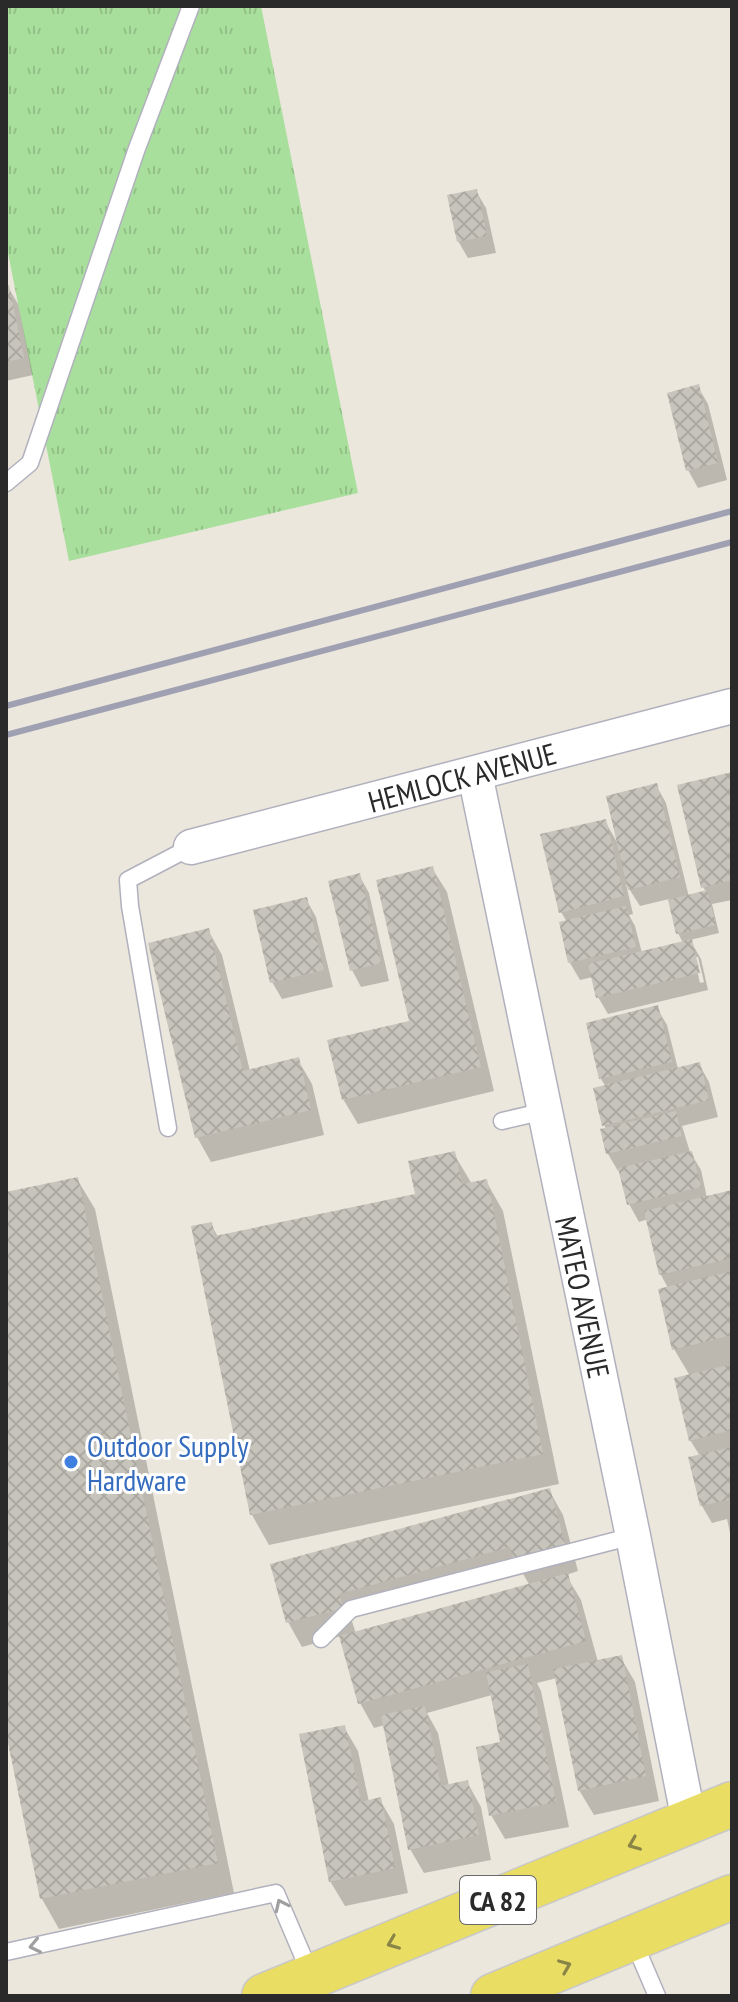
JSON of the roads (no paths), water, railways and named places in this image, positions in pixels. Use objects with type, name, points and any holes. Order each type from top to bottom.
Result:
[{"type":"main road","name":"CA 82","points":[[264,1996],[732,1804]]},
{"type":"main road","points":[[493,1996],[732,1897]]},
{"type":"street","name":"HEMLOCK AVENUE","points":[[191,847],[732,706]]},
{"type":"street","name":"MATEO AVENUE","points":[[475,774],[689,1821]]},
{"type":"lane","points":[[6,483],[30,463],[136,151],[191,6]]},
{"type":"lane","points":[[168,1128],[128,880],[191,847]]},
{"type":"lane","points":[[502,1121],[545,1111]]},
{"type":"lane","points":[[321,1639],[351,1609],[633,1536]]},
{"type":"lane","points":[[6,1952],[276,1893],[312,1976]]},
{"type":"lane","points":[[632,1939],[657,1996]]},
{"type":"railway","points":[[6,706],[732,511]]},
{"type":"railway","points":[[6,735],[732,542]]},
{"type":"place","name":"Outdoor Supply Hardware","points":[[71,1462]]}]
